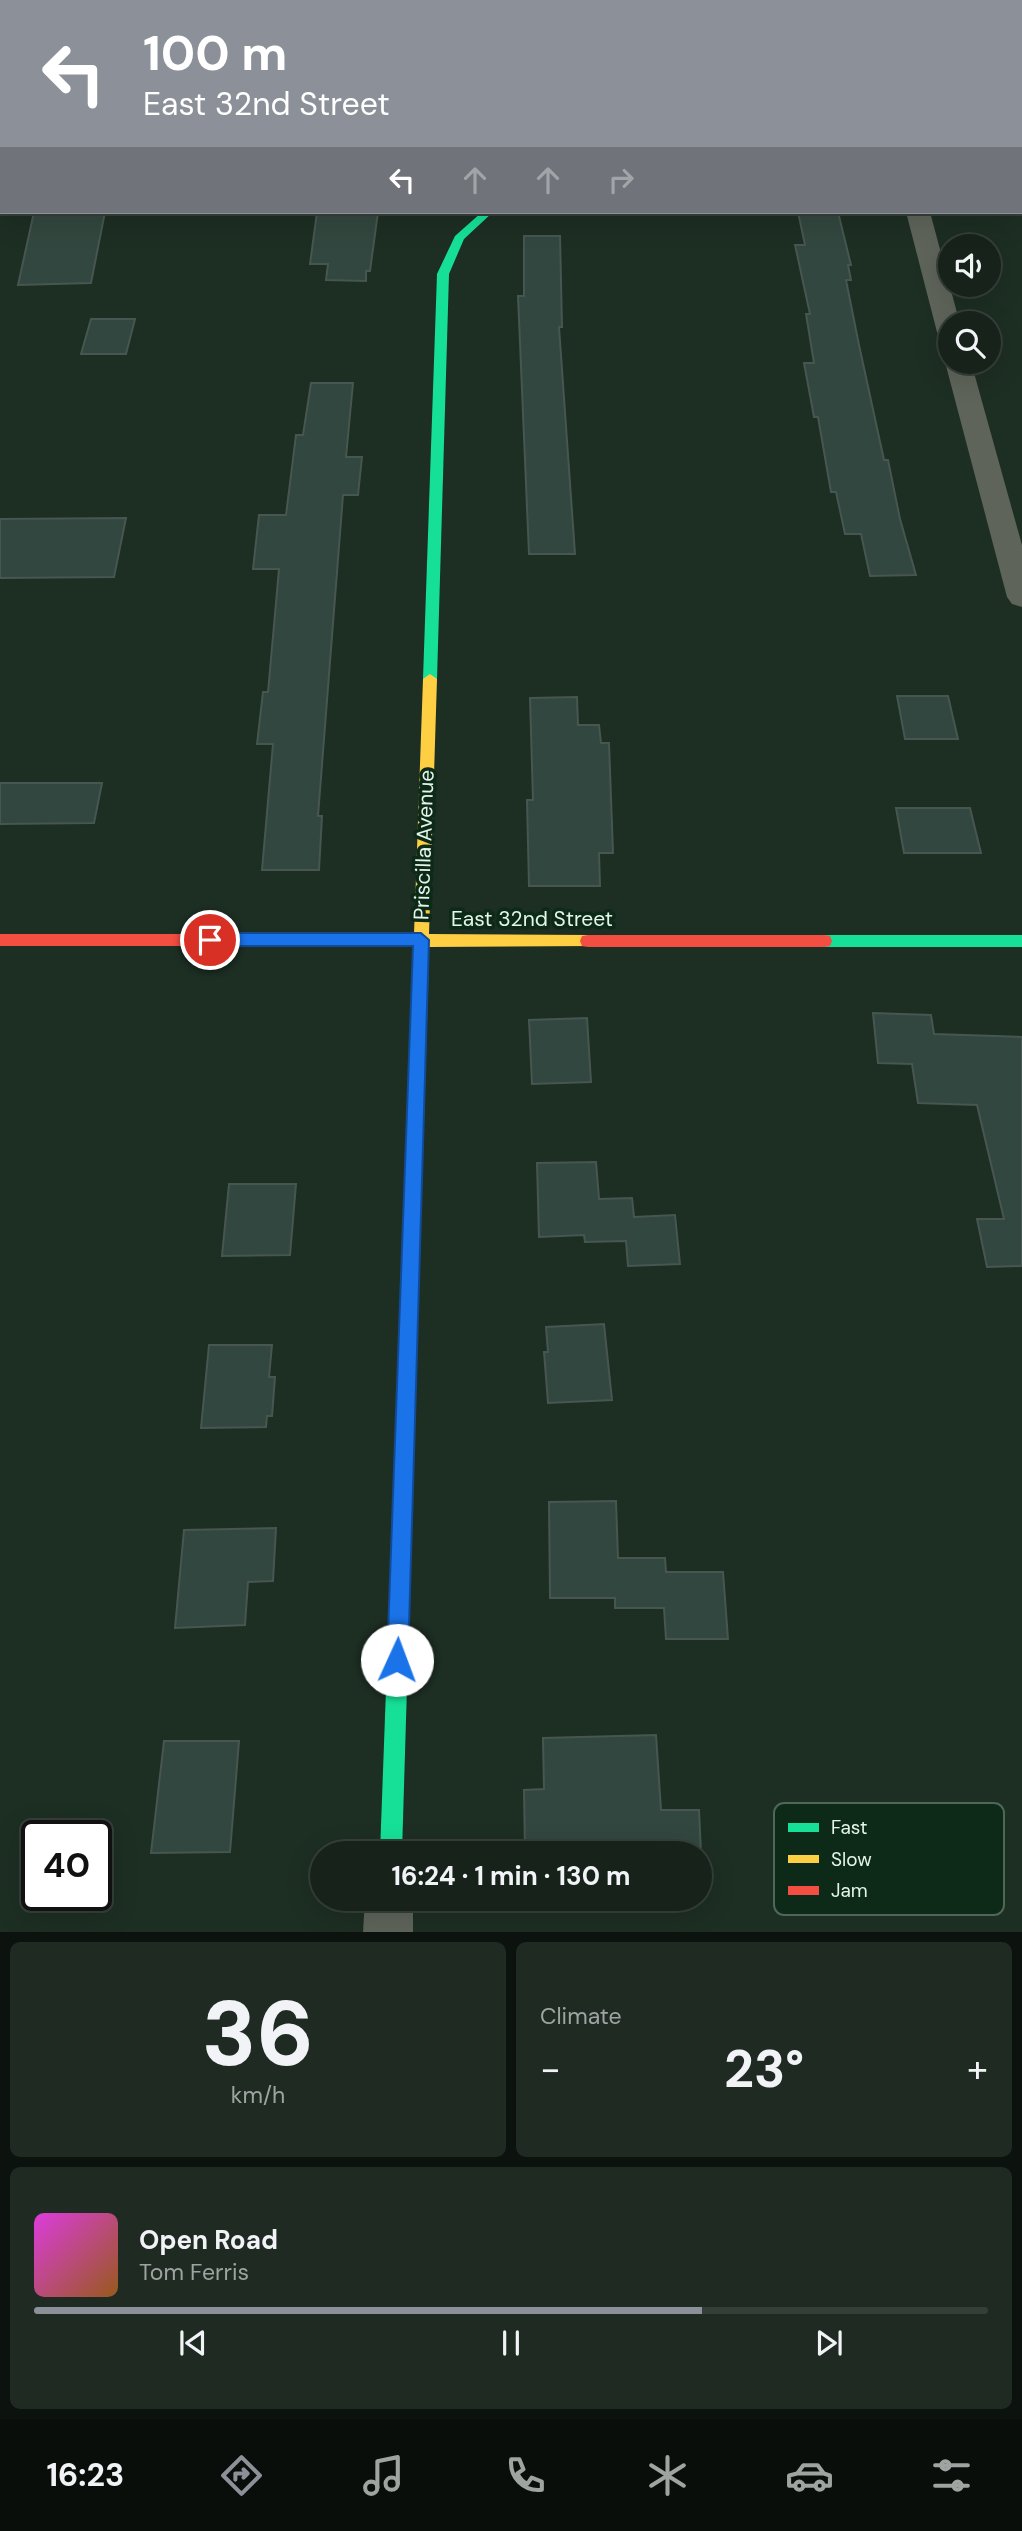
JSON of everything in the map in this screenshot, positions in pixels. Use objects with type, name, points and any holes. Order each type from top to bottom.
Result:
[{"type":"street","name":"Priscilla Avenue","points":[[391,1841],[443,274],[447,257],[463,232],[486,214]]},
{"type":"street","points":[[919,214],[944,311]]},
{"type":"street","points":[[961,374],[1022,597]]},
{"type":"street","name":"East 32nd Street","points":[[0,940],[1022,940]]},
{"type":"street","points":[[388,1932],[389,1911]]},
{"type":"building","points":[[34,214],[105,214],[91,283],[18,285]]},
{"type":"building","points":[[317,214],[378,214],[370,271],[366,271],[366,281],[326,280],[328,264],[310,264]]},
{"type":"building","points":[[798,214],[838,214],[851,265],[848,265],[851,280],[846,280],[859,345],[884,460],[888,460],[900,519],[916,575],[870,576],[861,534],[845,534],[836,492],[831,492],[818,417],[814,417],[804,363],[814,363],[806,314],[810,314],[795,245],[805,245]]},
{"type":"building","points":[[524,236],[560,236],[562,327],[559,327],[575,554],[529,554],[518,296],[524,296]]},
{"type":"building","points":[[91,319],[135,319],[126,354],[81,354]]},
{"type":"building","points":[[311,383],[353,383],[346,457],[362,457],[358,495],[343,495],[318,816],[322,816],[319,870],[262,870],[273,744],[257,744],[263,692],[268,692],[279,569],[253,569],[259,515],[286,515],[296,435],[303,435]]},
{"type":"building","points":[[126,518],[114,577],[0,578],[0,519]]},
{"type":"building","points":[[897,696],[948,696],[958,739],[905,739]]},
{"type":"building","points":[[577,697],[578,725],[599,725],[601,743],[609,743],[613,853],[599,853],[600,886],[529,886],[527,800],[533,800],[530,698]]},
{"type":"building","points":[[0,783],[102,783],[94,823],[0,824]]},
{"type":"building","points":[[896,808],[970,808],[981,853],[904,853]]},
{"type":"building","points":[[873,1013],[931,1015],[934,1034],[1022,1037],[1022,1266],[987,1267],[977,1219],[1004,1219],[977,1105],[918,1103],[912,1064],[878,1063]]},
{"type":"building","points":[[587,1018],[591,1082],[532,1084],[529,1020]]},
{"type":"building","points":[[596,1162],[599,1199],[632,1198],[634,1217],[675,1215],[680,1264],[628,1266],[626,1241],[585,1242],[584,1235],[539,1237],[537,1163]]},
{"type":"building","points":[[229,1184],[296,1184],[290,1255],[222,1256]]},
{"type":"building","points":[[604,1324],[612,1400],[548,1403],[544,1352],[548,1352],[546,1327]]},
{"type":"building","points":[[209,1345],[272,1345],[269,1377],[275,1377],[272,1416],[267,1416],[266,1427],[201,1428]]},
{"type":"building","points":[[616,1501],[618,1558],[665,1558],[666,1572],[723,1572],[728,1639],[666,1639],[664,1608],[615,1608],[615,1598],[550,1598],[549,1502]]},
{"type":"building","points":[[276,1528],[273,1581],[248,1582],[245,1625],[175,1628],[184,1530]]},
{"type":"building","points":[[656,1735],[661,1810],[699,1810],[700,1841],[525,1841],[524,1790],[544,1789],[543,1738]]},
{"type":"building","points":[[164,1741],[239,1741],[230,1852],[151,1853]]},
{"type":"traffic: fast","points":[[430,679],[443,274],[459,238],[486,214]]},
{"type":"traffic: fast","points":[[824,941],[1022,941]]},
{"type":"traffic: fast","points":[[391,1841],[421,955]]},
{"type":"traffic: slow","points":[[421,955],[430,679]]},
{"type":"traffic: slow","points":[[346,940],[588,941]]},
{"type":"traffic: jam","points":[[0,940],[346,940]]},
{"type":"traffic: jam","points":[[588,941],[824,941]]},
{"type":"route","points":[[210,940],[421,940],[397,1660]]}]
